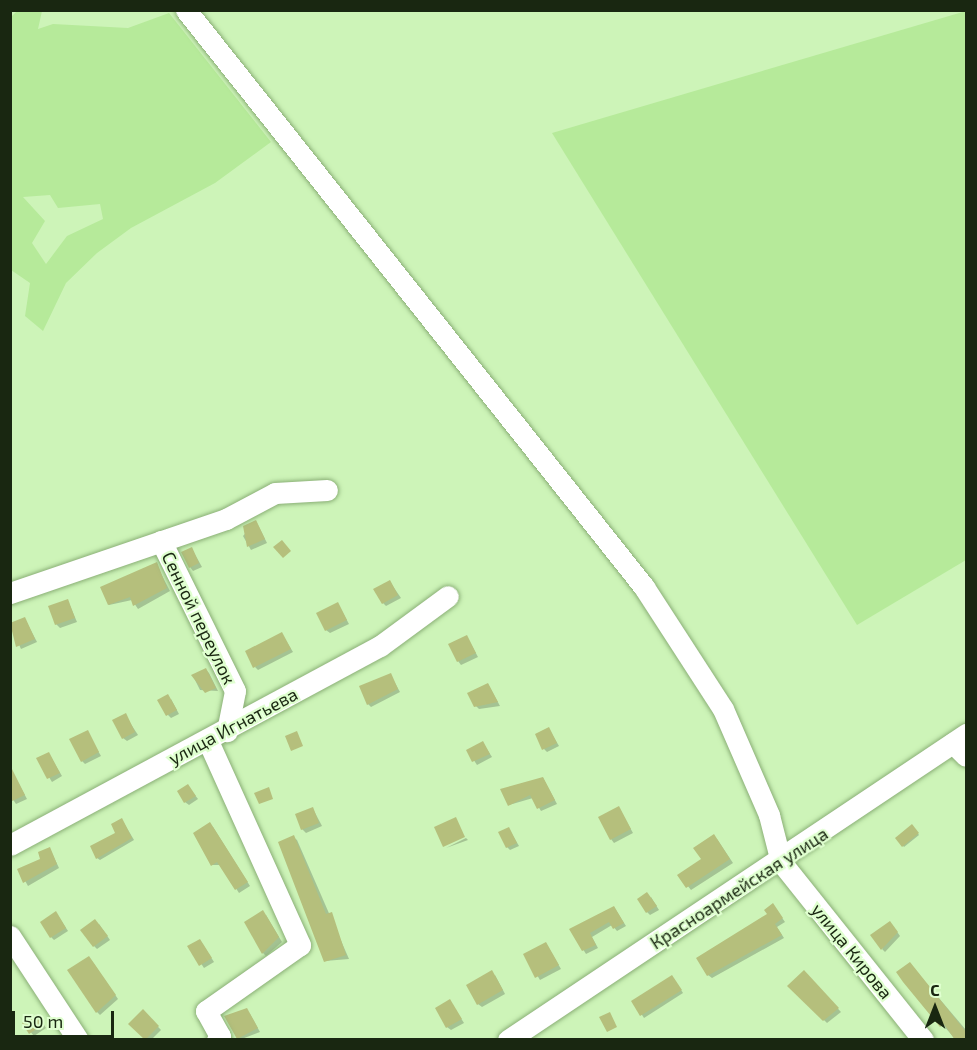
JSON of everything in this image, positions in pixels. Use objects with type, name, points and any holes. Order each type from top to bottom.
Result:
[{"type":"street","points":[[186,10],[644,587],[723,709],[765,805],[781,862]]},
{"type":"street","points":[[10,593],[226,519],[275,493],[327,490]]},
{"type":"street","name":"Сенной переулок","points":[[161,541],[235,692],[217,736]]},
{"type":"street","name":"улица Игнатьева","points":[[10,845],[217,736],[380,646],[448,596]]},
{"type":"street","points":[[216,1040],[220,1036],[206,1011],[300,945],[217,736]]},
{"type":"street","name":"Красноармейская улица","points":[[509,1039],[962,744]]},
{"type":"street","name":"улица Кирова","points":[[781,862],[923,1040]]},
{"type":"street","points":[[10,936],[78,1040]]},
{"type":"green space","points":[[17,11],[42,11],[38,29],[53,24],[128,28],[169,13],[271,142],[215,183],[131,228],[97,253],[66,283],[43,331],[25,316],[30,283],[11,270],[10,18]],"holes":[[[50,195],[58,208],[100,204],[103,219],[67,236],[46,264],[32,243],[45,221],[23,197]]]},
{"type":"green space","points":[[966,11],[966,560],[857,625],[552,133]]},
{"type":"building","points":[[256,520],[265,539],[247,547],[243,526]]},
{"type":"building","points":[[282,540],[291,551],[283,558],[273,547]]},
{"type":"building","points":[[192,547],[199,563],[189,568],[181,552]]},
{"type":"building","points":[[157,562],[167,588],[133,606],[130,597],[108,605],[100,587]]},
{"type":"building","points":[[390,580],[398,595],[382,604],[373,589]]},
{"type":"building","points":[[68,599],[75,618],[55,625],[48,606]]},
{"type":"building","points":[[338,602],[347,620],[325,631],[316,613]]},
{"type":"building","points":[[25,617],[35,639],[16,647],[10,623]]},
{"type":"building","points":[[282,632],[291,649],[253,668],[245,651]]},
{"type":"building","points":[[467,635],[476,653],[457,662],[448,644]]},
{"type":"building","points":[[206,668],[216,688],[205,693],[191,675]]},
{"type":"building","points":[[391,673],[398,689],[367,705],[359,686]]},
{"type":"building","points":[[488,683],[498,702],[474,707],[467,693]]},
{"type":"building","points":[[168,694],[177,710],[166,716],[157,700]]},
{"type":"building","points":[[126,713],[135,732],[122,739],[112,720]]},
{"type":"building","points":[[549,727],[557,743],[542,750],[535,734]]},
{"type":"building","points":[[88,730],[99,752],[81,762],[69,739]]},
{"type":"building","points":[[297,731],[303,746],[291,751],[285,736]]},
{"type":"building","points":[[483,741],[490,754],[472,762],[466,750]]},
{"type":"building","points":[[49,752],[60,773],[47,779],[36,758]]},
{"type":"building","points":[[10,765],[25,795],[10,802]]},
{"type":"building","points":[[543,777],[555,800],[537,809],[530,795],[508,806],[500,789]]},
{"type":"building","points":[[188,784],[196,796],[184,803],[177,791]]},
{"type":"building","points":[[269,787],[273,799],[259,804],[254,793]]},
{"type":"building","points":[[619,806],[631,829],[610,840],[598,817]]},
{"type":"building","points":[[313,807],[319,823],[301,830],[295,814]]},
{"type":"building","points":[[456,817],[465,837],[443,847],[434,827]]},
{"type":"building","points":[[122,818],[132,838],[96,859],[90,846],[115,833],[111,824]]},
{"type":"building","points":[[210,822],[248,882],[235,890],[217,862],[211,866],[193,833]]},
{"type":"building","points":[[912,824],[919,833],[902,847],[895,838]]},
{"type":"building","points":[[509,827],[517,843],[506,848],[498,832]]},
{"type":"building","points":[[714,834],[730,859],[686,888],[677,875],[701,859],[693,848]]},
{"type":"building","points":[[294,835],[326,914],[332,912],[346,955],[324,962],[278,842]]},
{"type":"building","points":[[50,847],[57,864],[23,883],[17,869],[40,859],[38,852]]},
{"type":"building","points":[[647,892],[657,906],[646,913],[637,899]]},
{"type":"building","points":[[773,903],[783,918],[775,924],[782,935],[707,976],[696,958],[767,914],[764,910]]},
{"type":"building","points":[[614,906],[624,923],[613,929],[609,922],[590,933],[596,945],[582,951],[569,929]]},
{"type":"building","points":[[263,910],[279,937],[262,954],[244,922]]},
{"type":"building","points":[[56,911],[66,928],[50,938],[40,922]]},
{"type":"building","points":[[95,919],[108,936],[93,947],[80,930]]},
{"type":"building","points":[[890,921],[898,932],[881,950],[870,935]]},
{"type":"building","points":[[200,939],[212,958],[199,966],[187,946]]},
{"type":"building","points":[[546,942],[559,965],[535,978],[523,954]]},
{"type":"building","points":[[89,956],[116,995],[96,1013],[67,970]]},
{"type":"building","points":[[910,962],[966,1032],[966,1040],[955,1040],[944,1024],[940,1027],[903,982],[896,972]]},
{"type":"building","points":[[492,970],[503,990],[477,1005],[466,985]]},
{"type":"building","points":[[804,970],[839,1008],[823,1021],[787,986]]},
{"type":"building","points":[[672,975],[682,990],[640,1016],[631,1001]]},
{"type":"building","points":[[450,999],[462,1019],[446,1028],[435,1008]]},
{"type":"building","points":[[247,1008],[258,1028],[237,1039],[224,1016]]},
{"type":"building","points":[[143,1009],[159,1026],[145,1040],[128,1024]]},
{"type":"building","points":[[610,1012],[617,1027],[607,1032],[599,1017]]},
{"type":"building","points":[[37,1014],[44,1024],[29,1034],[22,1023]]}]
